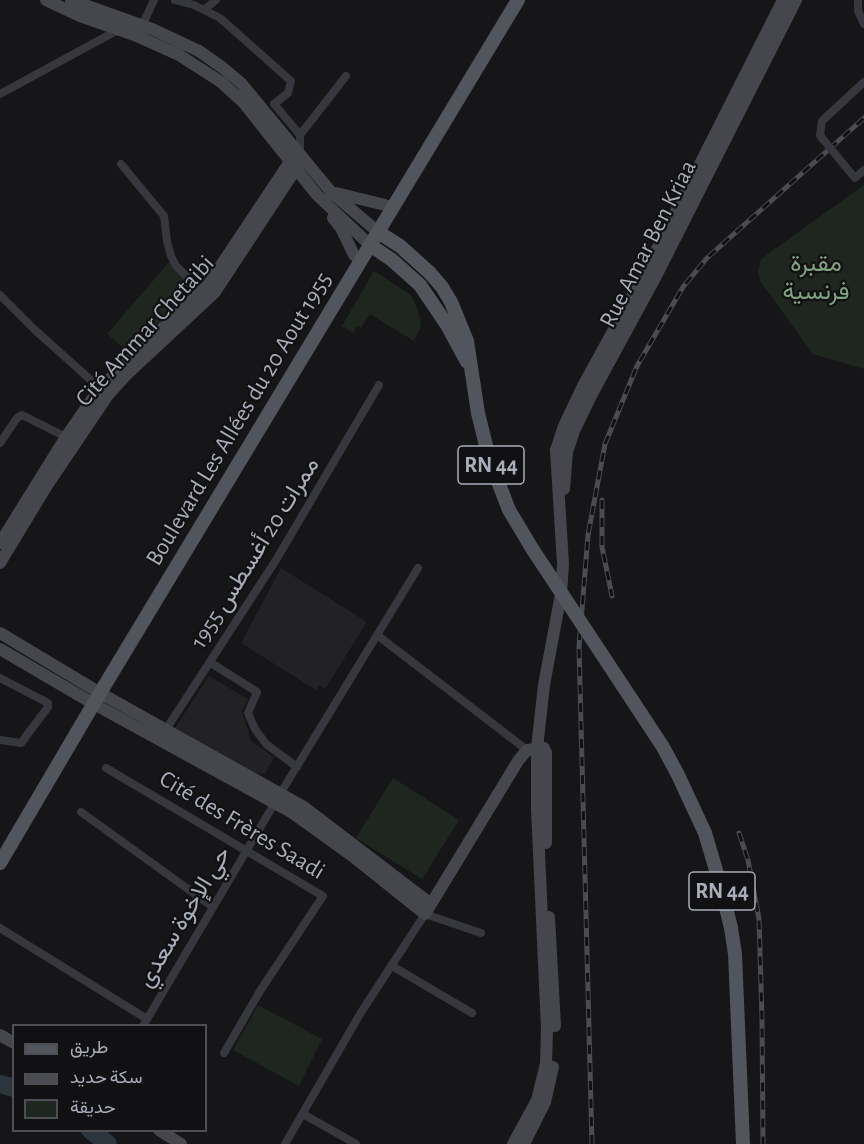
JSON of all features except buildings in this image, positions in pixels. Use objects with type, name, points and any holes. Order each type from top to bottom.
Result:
[{"type":"main road","points":[[46,0],[179,55],[221,82],[243,102],[317,195],[341,228],[357,259],[368,257],[392,260]]},
{"type":"main road","points":[[71,0],[142,26],[199,51],[223,68],[241,83],[331,192],[375,229],[400,246]]},
{"type":"main road","name":"Boulevard Les Allées du 20 Aout 1955","points":[[0,846],[93,697],[357,259],[375,229],[385,205],[509,0]]},
{"type":"main road","name":"Boulevard Les Allées du 20 Aout 1955","points":[[375,229],[386,219],[518,0]]},
{"type":"main road","name":"Rue Amar Ben Kriaa","points":[[561,514],[557,491],[556,450],[564,426],[582,388],[645,273],[783,0]]},
{"type":"main road","name":"Rue Amar Ben Kriaa","points":[[537,749],[562,574],[561,514],[567,452],[574,431],[655,278],[796,0]]},
{"type":"main road","name":"Cité Ammar Chetaibi","points":[[0,563],[104,392],[127,374],[215,292],[248,234],[300,154]]},
{"type":"main road","points":[[331,192],[385,205]]},
{"type":"main road","points":[[317,195],[367,242],[420,285],[447,325],[472,372]]},
{"type":"main road","points":[[386,219],[387,232],[430,273],[451,302],[467,341],[472,372]]},
{"type":"main road","name":"Cité Ammar Chetaibi","points":[[0,543],[66,438],[104,392],[202,291],[248,234]]},
{"type":"main road","name":"RN 44","points":[[472,372],[481,428],[495,475],[512,516],[663,747],[705,833],[731,928],[736,964],[743,1144]]},
{"type":"main road","points":[[0,633],[93,697]]},
{"type":"main road","points":[[0,649],[93,697]]},
{"type":"main road","name":"Boulevard Les Allées du 20 Aout 1955","points":[[0,863],[93,697]]},
{"type":"main road","name":"Cité des Frères Saadi","points":[[93,697],[277,799],[428,909]]},
{"type":"main road","points":[[428,909],[518,761],[537,749]]},
{"type":"main road","points":[[513,1144],[537,1100],[546,1064],[547,1029],[537,809],[537,749]]},
{"type":"main road","points":[[524,1144],[545,1102],[554,1065],[555,1028],[547,872],[537,749]]},
{"type":"main road","points":[[161,1132],[182,1144]]},
{"type":"street","points":[[142,26],[154,0]]},
{"type":"street","points":[[176,0],[219,18],[291,81],[288,93],[274,104],[300,135]]},
{"type":"street","points":[[204,10],[216,0]]},
{"type":"street","points":[[858,0],[858,11],[864,24]]},
{"type":"street","points":[[0,94],[118,30]]},
{"type":"street","points":[[300,154],[300,135],[346,76]]},
{"type":"street","points":[[864,82],[822,121],[820,135],[855,178],[864,170]]},
{"type":"street","name":"Cité Ammar Chetaibi","points":[[121,164],[164,216],[167,241],[176,266],[202,291]]},
{"type":"street","points":[[0,295],[104,392]]},
{"type":"street","name":"ممرات 20 أغسطس 1955","points":[[163,735],[276,560],[379,385]]},
{"type":"street","points":[[0,442],[17,418],[22,415],[66,438]]},
{"type":"street","name":"Cité des Frères Saadi","points":[[277,799],[418,568]]},
{"type":"street","points":[[377,635],[537,749]]},
{"type":"street","points":[[211,663],[257,692],[248,714],[255,729],[266,744],[297,766]]},
{"type":"street","points":[[0,678],[46,701],[48,707],[21,742],[0,740]]},
{"type":"street","name":"Cité des Frères Saadi","points":[[106,768],[323,896],[260,991],[224,1053]]},
{"type":"street","name":"حي الإخوة سعدي","points":[[0,928],[145,1022],[277,799]]},
{"type":"street","points":[[81,812],[213,907]]},
{"type":"street","points":[[285,1144],[360,1014],[428,909]]},
{"type":"street","name":"Cité des Frères Saadi","points":[[428,909],[481,933]]},
{"type":"street","points":[[392,966],[472,1013]]},
{"type":"street","points":[[303,1114],[356,1144]]},
{"type":"shaded area","points":[[281,568],[367,622],[325,689],[319,685],[316,690],[241,643]]},
{"type":"shaded area","points":[[209,676],[248,699],[242,711],[251,741],[274,757],[265,774],[252,773],[173,731]]},
{"type":"green space","name":"مقبرة فرنسية","points":[[864,185],[864,369],[813,354],[760,281],[758,271],[761,259]]},
{"type":"green space","points":[[169,262],[196,289],[129,352],[107,334]]},
{"type":"green space","points":[[374,271],[411,295],[418,310],[421,326],[414,341],[370,314],[361,328],[357,326],[353,333],[342,326]]},
{"type":"green space","points":[[393,778],[459,820],[422,879],[356,838]]},
{"type":"green space","points":[[258,1005],[322,1039],[299,1086],[233,1050]]},
{"type":"waterway","points":[[0,1084],[12,1087]]},
{"type":"waterway","points":[[93,1132],[108,1144]]},
{"type":"railway","points":[[592,1144],[579,647],[588,535],[605,444],[637,366],[683,287],[707,258],[864,118]]},
{"type":"railway","points":[[602,500],[602,547],[612,596]]},
{"type":"railway","points":[[739,833],[748,860],[759,919],[763,1144]]}]
